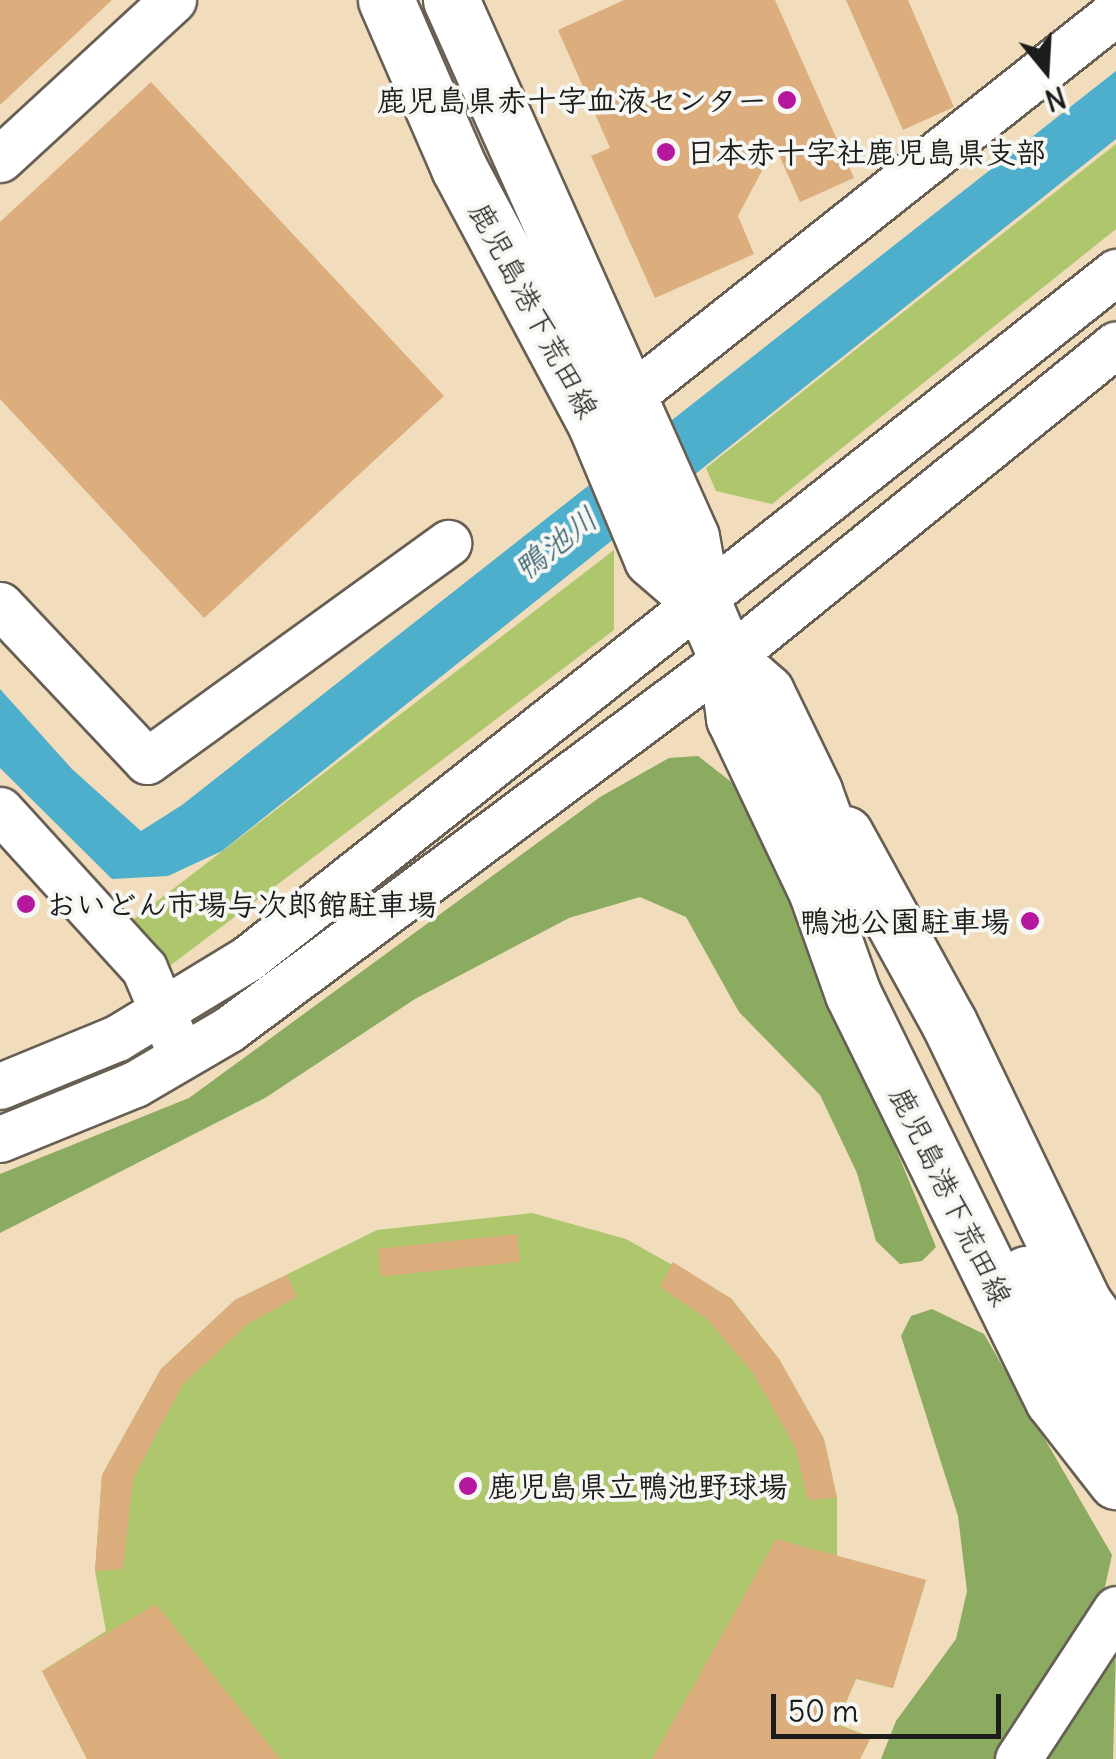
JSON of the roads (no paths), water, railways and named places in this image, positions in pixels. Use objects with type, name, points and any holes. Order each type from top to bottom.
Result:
[{"type":"main road","name":"鹿児島港下荒田線","points":[[386,0],[459,168],[614,410]]},
{"type":"main road","name":"鹿児島港下荒田線","points":[[452,0],[671,548],[703,603],[726,657],[734,718],[817,893],[853,994],[1053,1400],[1116,1481]]},
{"type":"main road","name":"鹿児島港下荒田線","points":[[726,657],[766,692],[814,791],[925,1066],[1023,1270],[1116,1420]]},
{"type":"main road","name":"鹿児島港下荒田線","points":[[814,791],[856,849],[949,1022],[1083,1302],[1116,1348]]},
{"type":"main road","name":"鹿児島港下荒田線","points":[[817,893],[925,1066]]},
{"type":"street","points":[[0,160],[174,0]]},
{"type":"street","points":[[614,410],[1116,12]]},
{"type":"street","points":[[0,1086],[163,1014],[247,959],[703,603],[1116,272]]},
{"type":"street","points":[[0,1139],[184,1060],[726,657],[1116,344]]},
{"type":"street","points":[[0,605],[147,761],[448,542]]},
{"type":"street","points":[[0,810],[144,968],[184,1060]]},
{"type":"street","points":[[1018,1759],[1116,1608]]},
{"type":"water","name":"鴨池川","points":[[1116,71],[1116,139],[222,851],[168,876],[112,879],[0,768],[0,689],[72,769],[141,831],[182,805]]},
{"type":"place","name":"鹿児島県赤十字血液センター","points":[[787,100]]},
{"type":"place","name":"日本赤十字社鹿児島県支部","points":[[666,152]]},
{"type":"place","name":"おいどん市場与次郎館駐車場","points":[[26,904]]},
{"type":"place","name":"鴨池公園駐車場","points":[[1030,921]]},
{"type":"place","name":"鹿児島県立鴨池野球場","points":[[468,1486]]}]
